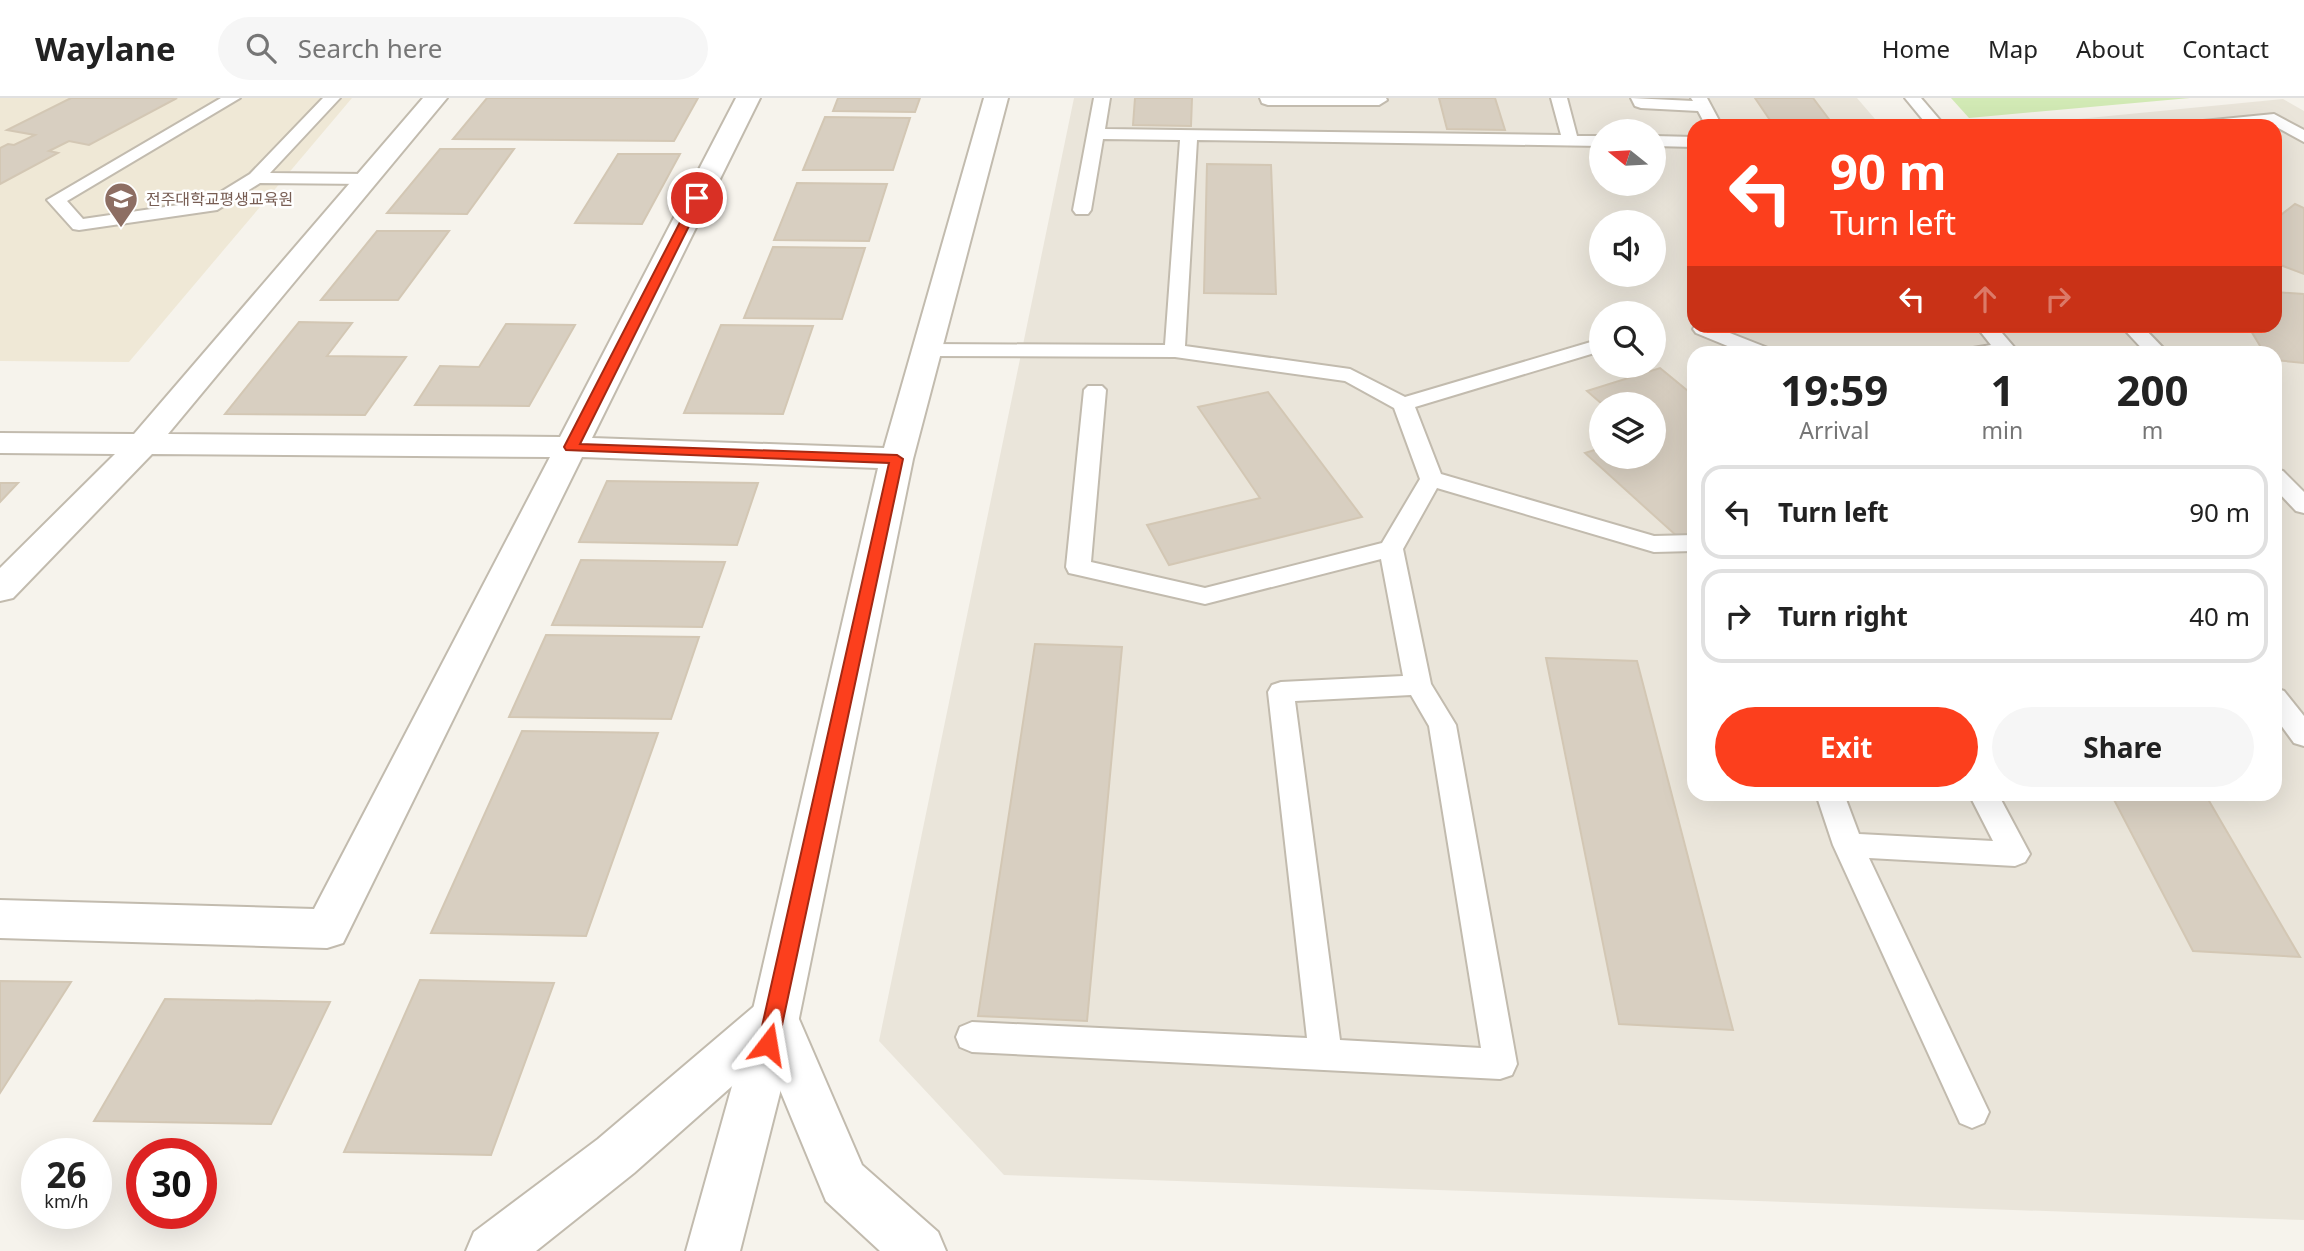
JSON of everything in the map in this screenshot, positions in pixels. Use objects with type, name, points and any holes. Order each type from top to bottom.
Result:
[{"type":"street","points":[[0,589],[141,446],[435,98]]},
{"type":"street","points":[[0,919],[327,929],[748,98]]},
{"type":"street","points":[[713,1251],[775,1018],[897,459],[996,98]]},
{"type":"street","points":[[0,443],[571,447],[897,459]]},
{"type":"street","points":[[493,1251],[616,1156],[775,1018]]},
{"type":"street","points":[[775,1018],[844,1183],[919,1251]]},
{"type":"lane","points":[[232,98],[56,200],[79,225],[211,206],[256,178],[332,98]]},
{"type":"lane","points":[[1082,210],[1102,98]]},
{"type":"lane","points":[[1268,98],[1380,115],[1589,141]]},
{"type":"lane","points":[[1559,98],[1570,140]]},
{"type":"lane","points":[[1639,98],[1641,103],[1701,102],[1710,119]]},
{"type":"lane","points":[[1913,98],[1931,119]]},
{"type":"lane","points":[[1096,134],[1189,136],[1380,115]]},
{"type":"lane","points":[[2282,125],[2304,137]]},
{"type":"lane","points":[[1175,351],[1189,136]]},
{"type":"lane","points":[[1666,141],[1687,142]]},
{"type":"lane","points":[[256,178],[366,178]]},
{"type":"lane","points":[[1713,333],[1746,346]]},
{"type":"lane","points":[[2138,333],[2151,346]]},
{"type":"lane","points":[[1403,404],[1589,349]]},
{"type":"lane","points":[[928,350],[1175,351],[1350,375],[1403,404],[1432,479]]},
{"type":"lane","points":[[1095,390],[1078,567],[1205,596],[1391,549]]},
{"type":"lane","points":[[972,1037],[1500,1064],[1442,725],[1418,685],[1391,549],[1432,479]]},
{"type":"lane","points":[[1432,479],[1654,544],[1687,543]]},
{"type":"lane","points":[[2282,483],[2304,506]]},
{"type":"lane","points":[[1325,1054],[1281,692],[1418,685]]},
{"type":"lane","points":[[2282,707],[2304,736]]},
{"type":"lane","points":[[1833,801],[1849,845],[1972,1112]]},
{"type":"lane","points":[[1849,845],[2015,854],[1987,801]]},
{"type":"shaded area","name":"전주대학교평생교육원","points":[[0,98],[352,98],[129,362],[0,361]]},
{"type":"shaded area","points":[[1074,98],[1857,98],[1875,119],[1687,119],[1687,333],[2282,333],[2282,119],[2078,119],[2283,99],[2304,111],[2304,1220],[1004,1175],[879,1041]]},
{"type":"green space","points":[[1951,98],[2190,98],[1969,118]]},
{"type":"building","points":[[71,98],[177,98],[89,145],[69,141],[49,151],[58,153],[0,184],[0,148],[35,135],[7,130]]},
{"type":"building","points":[[487,98],[698,98],[674,141],[453,139]]},
{"type":"building","points":[[838,98],[920,98],[915,112],[833,111]]},
{"type":"building","points":[[1135,98],[1192,98],[1191,126],[1133,125]]},
{"type":"building","points":[[1439,98],[1495,98],[1505,130],[1447,129]]},
{"type":"building","points":[[1755,98],[1813,98],[1829,119],[1769,119]]},
{"type":"building","points":[[825,117],[910,118],[893,170],[803,170]]},
{"type":"building","points":[[440,149],[514,149],[467,214],[387,213]]},
{"type":"building","points":[[618,154],[680,154],[642,224],[575,223]]},
{"type":"building","points":[[1207,164],[1271,165],[1276,294],[1204,293]]},
{"type":"building","points":[[797,183],[887,184],[869,241],[774,240]]},
{"type":"building","points":[[2295,204],[2304,208],[2304,274],[2282,266],[2282,214]]},
{"type":"building","points":[[377,231],[449,231],[398,300],[321,300]]},
{"type":"building","points":[[773,247],[865,248],[842,319],[744,318]]},
{"type":"building","points":[[2282,292],[2304,294],[2304,363],[2282,361],[2282,346],[2260,346],[2252,333],[2282,333]]},
{"type":"building","points":[[299,322],[352,323],[327,356],[406,357],[365,415],[225,414]]},
{"type":"building","points":[[506,324],[575,325],[529,406],[415,405],[440,366],[479,367]]},
{"type":"building","points":[[721,325],[813,326],[783,414],[684,413]]},
{"type":"building","points":[[1666,373],[1687,390],[1687,537],[1680,539],[1603,469],[1666,469],[1666,392],[1587,391],[1628,378],[1666,378]]},
{"type":"building","points":[[1268,392],[1362,517],[1169,565],[1147,525],[1260,498],[1198,407]]},
{"type":"building","points":[[607,481],[758,483],[737,545],[579,542]]},
{"type":"building","points":[[0,483],[18,483],[0,502]]},
{"type":"building","points":[[581,560],[725,562],[702,627],[552,625]]},
{"type":"building","points":[[546,635],[699,637],[671,719],[509,717]]},
{"type":"building","points":[[1035,644],[1122,647],[1087,1021],[978,1016]]},
{"type":"building","points":[[1546,658],[1637,661],[1733,1030],[1619,1024]]},
{"type":"building","points":[[522,731],[658,733],[586,936],[431,933]]},
{"type":"building","points":[[2115,801],[2209,801],[2300,957],[2193,951]]},
{"type":"building","points":[[420,980],[554,983],[491,1155],[344,1152]]},
{"type":"building","points":[[0,981],[71,982],[0,1093]]},
{"type":"building","points":[[165,999],[330,1002],[271,1124],[94,1121]]},
{"type":"place","name":"전주대학교평생교육원","points":[[121,229]]},
{"type":"route","points":[[697,198],[571,447],[897,459],[768,1044]]}]
